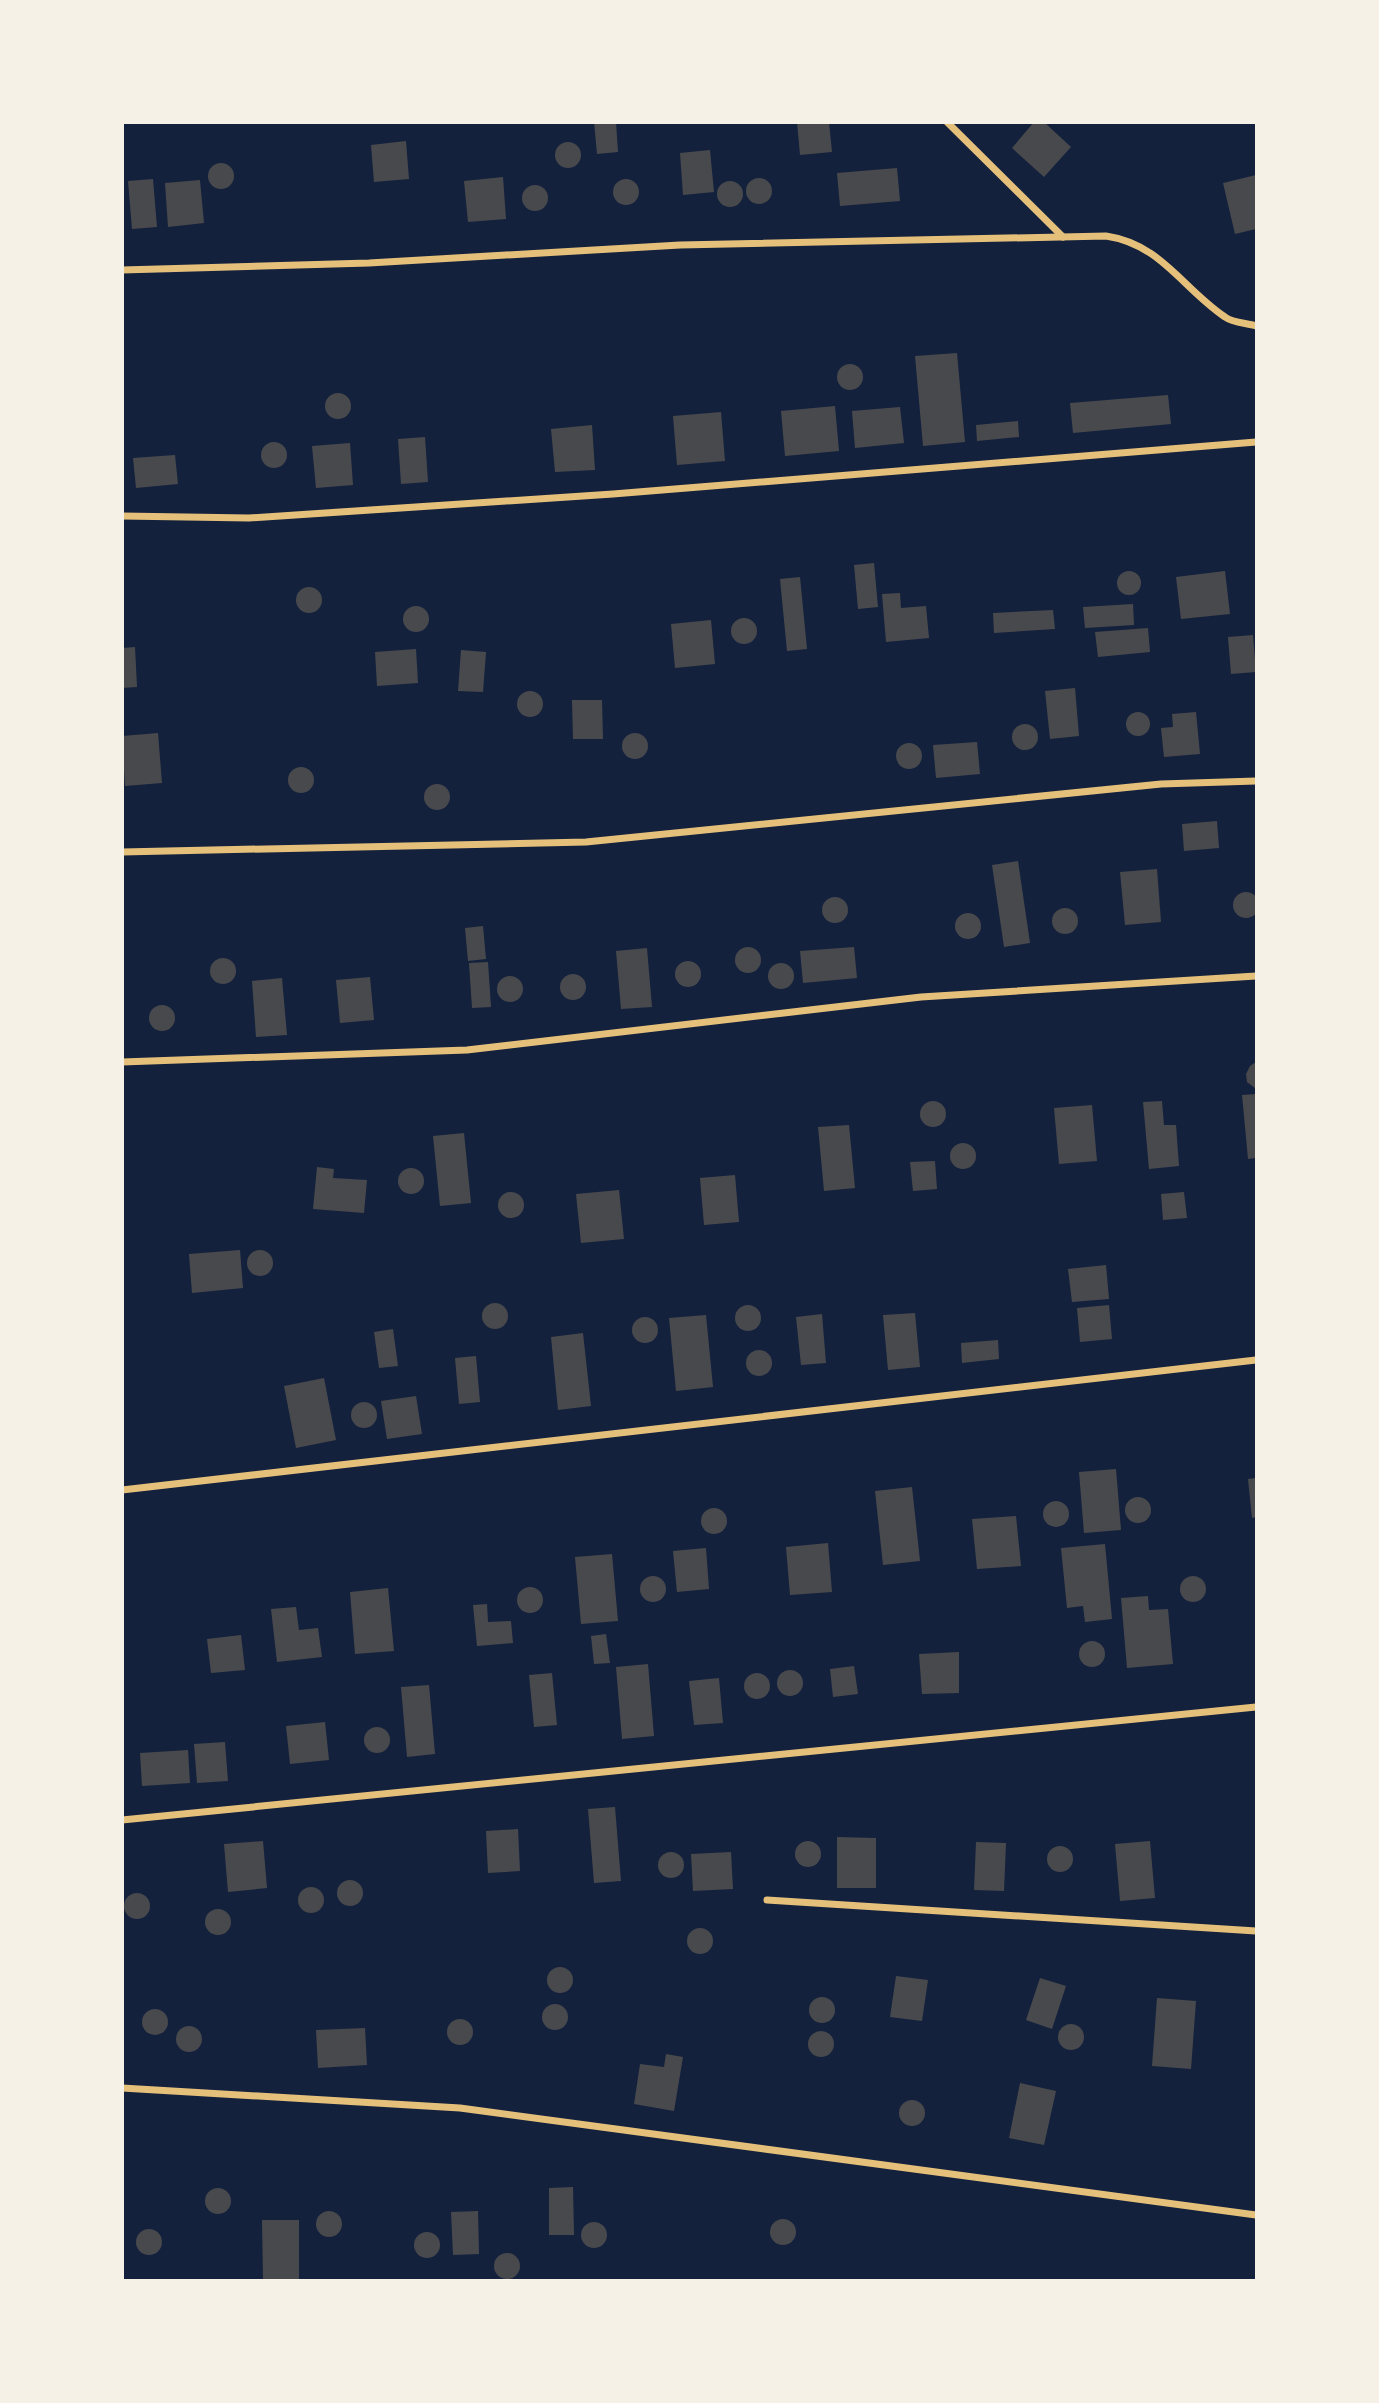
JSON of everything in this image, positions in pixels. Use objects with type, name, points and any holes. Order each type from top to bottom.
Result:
[{"type":"street","points":[[947,122],[1063,237]]},
{"type":"street","points":[[122,270],[369,263],[680,244],[1106,236],[1130,240],[1154,254],[1227,319],[1256,326]]},
{"type":"street","points":[[122,516],[290,516],[613,494],[1256,442]]},
{"type":"street","points":[[122,852],[586,842],[1161,784],[1256,781]]},
{"type":"street","points":[[122,1062],[467,1050],[921,997],[1256,976]]},
{"type":"street","points":[[122,1490],[1256,1360]]},
{"type":"street","points":[[122,1820],[1256,1707]]},
{"type":"street","points":[[767,1900],[1256,1931]]},
{"type":"street","points":[[122,2088],[460,2108],[1256,2215]]},
{"type":"building","points":[[594,122],[616,122],[618,152],[597,154]]},
{"type":"building","points":[[797,122],[829,122],[832,152],[800,155]]},
{"type":"building","points":[[1034,122],[1044,122],[1071,147],[1044,177],[1012,148]]},
{"type":"building","points":[[406,141],[409,179],[374,182],[371,145]]},
{"type":"building","points":[[568,142],[577,146],[581,155],[577,164],[568,168],[559,164],[555,155],[559,146]]},
{"type":"building","points":[[710,150],[714,192],[683,195],[680,153]]},
{"type":"building","points":[[221,163],[230,167],[234,176],[230,185],[221,189],[212,185],[208,176],[212,167]]},
{"type":"building","points":[[897,168],[900,201],[840,206],[837,173]]},
{"type":"building","points":[[1256,175],[1256,229],[1235,234],[1223,183]]},
{"type":"building","points":[[503,177],[506,219],[468,222],[464,181]]},
{"type":"building","points":[[759,178],[768,182],[772,191],[768,200],[759,204],[750,200],[746,191],[750,182]]},
{"type":"building","points":[[153,179],[157,227],[132,229],[128,181]]},
{"type":"building","points":[[626,179],[635,183],[639,192],[635,201],[626,205],[617,201],[613,192],[617,183]]},
{"type":"building","points":[[200,180],[204,223],[168,227],[165,183]]},
{"type":"building","points":[[730,181],[739,185],[743,194],[739,203],[730,207],[721,203],[717,194],[721,185]]},
{"type":"building","points":[[535,185],[544,189],[548,198],[544,207],[535,211],[526,207],[522,198],[526,189]]},
{"type":"building","points":[[957,353],[965,442],[923,446],[915,356]]},
{"type":"building","points":[[850,364],[859,368],[863,377],[859,386],[850,390],[841,386],[837,377],[841,368]]},
{"type":"building","points":[[338,393],[347,397],[351,406],[347,415],[338,419],[329,415],[325,406],[329,397]]},
{"type":"building","points":[[1168,395],[1171,424],[1073,433],[1070,403]]},
{"type":"building","points":[[835,406],[839,451],[785,456],[781,411]]},
{"type":"building","points":[[900,407],[904,443],[855,448],[852,411]]},
{"type":"building","points":[[721,412],[725,461],[677,465],[673,416]]},
{"type":"building","points":[[1018,421],[1019,437],[977,441],[976,425]]},
{"type":"building","points":[[592,425],[595,470],[555,472],[551,429]]},
{"type":"building","points":[[425,437],[428,482],[401,484],[398,439]]},
{"type":"building","points":[[274,442],[283,446],[287,455],[283,464],[274,468],[265,464],[261,455],[265,446]]},
{"type":"building","points":[[350,443],[353,485],[316,488],[312,446]]},
{"type":"building","points":[[175,455],[178,484],[136,488],[133,458]]},
{"type":"building","points":[[874,563],[878,607],[858,609],[854,565]]},
{"type":"building","points":[[1129,571],[1137,575],[1141,583],[1137,591],[1129,595],[1121,591],[1117,583],[1121,575]]},
{"type":"building","points":[[1225,571],[1230,614],[1181,619],[1176,577]]},
{"type":"building","points":[[800,577],[807,649],[787,651],[780,579]]},
{"type":"building","points":[[309,587],[318,591],[322,600],[318,609],[309,613],[300,609],[296,600],[300,591]]},
{"type":"building","points":[[900,593],[901,608],[926,606],[929,638],[886,642],[882,594]]},
{"type":"building","points":[[1133,604],[1134,625],[1085,628],[1083,607]]},
{"type":"building","points":[[416,606],[425,610],[429,619],[425,628],[416,632],[407,628],[403,619],[407,610]]},
{"type":"building","points":[[1053,610],[1055,629],[994,633],[993,613]]},
{"type":"building","points":[[744,618],[753,622],[757,631],[753,640],[744,644],[735,640],[731,631],[735,622]]},
{"type":"building","points":[[711,620],[715,664],[675,668],[671,624]]},
{"type":"building","points":[[1148,628],[1150,652],[1098,657],[1095,632]]},
{"type":"building","points":[[1253,635],[1256,672],[1231,674],[1228,637]]},
{"type":"building","points":[[135,647],[137,687],[122,688],[122,648]]},
{"type":"building","points":[[416,649],[418,683],[377,686],[375,652]]},
{"type":"building","points":[[461,650],[486,652],[483,692],[458,691]]},
{"type":"building","points":[[1075,688],[1079,736],[1050,739],[1045,691]]},
{"type":"building","points":[[530,691],[539,695],[543,704],[539,713],[530,717],[521,713],[517,704],[521,695]]},
{"type":"building","points":[[572,700],[602,700],[603,739],[573,739]]},
{"type":"building","points":[[1138,712],[1146,716],[1150,724],[1146,732],[1138,736],[1130,732],[1126,724],[1130,716]]},
{"type":"building","points":[[1196,712],[1200,754],[1164,757],[1161,728],[1173,727],[1172,714]]},
{"type":"building","points":[[1025,724],[1034,728],[1038,737],[1034,746],[1025,750],[1016,746],[1012,737],[1016,728]]},
{"type":"building","points":[[158,733],[162,783],[125,786],[122,736]]},
{"type":"building","points":[[635,733],[644,737],[648,746],[644,755],[635,759],[626,755],[622,746],[626,737]]},
{"type":"building","points":[[977,742],[980,774],[936,778],[933,745]]},
{"type":"building","points":[[909,743],[918,747],[922,756],[918,765],[909,769],[900,765],[896,756],[900,747]]},
{"type":"building","points":[[301,767],[310,771],[314,780],[310,789],[301,793],[292,789],[288,780],[292,771]]},
{"type":"building","points":[[437,784],[446,788],[450,797],[446,806],[437,810],[428,806],[424,797],[428,788]]},
{"type":"building","points":[[1217,821],[1219,848],[1184,851],[1182,824]]},
{"type":"building","points":[[1018,861],[1030,943],[1004,947],[992,865]]},
{"type":"building","points":[[1157,869],[1161,922],[1125,925],[1120,872]]},
{"type":"building","points":[[1246,892],[1255,896],[1259,905],[1255,914],[1246,918],[1237,914],[1233,905],[1237,896]]},
{"type":"building","points":[[835,897],[844,901],[848,910],[844,919],[835,923],[826,919],[822,910],[826,901]]},
{"type":"building","points":[[1065,908],[1074,912],[1078,921],[1074,930],[1065,934],[1056,930],[1052,921],[1056,912]]},
{"type":"building","points":[[968,913],[977,917],[981,926],[977,935],[968,939],[959,935],[955,926],[959,917]]},
{"type":"building","points":[[483,926],[486,959],[468,961],[465,928]]},
{"type":"building","points":[[748,947],[757,951],[761,960],[757,969],[748,973],[739,969],[735,960],[739,951]]},
{"type":"building","points":[[854,947],[857,978],[803,983],[800,951]]},
{"type":"building","points":[[647,948],[652,1007],[621,1009],[616,951]]},
{"type":"building","points":[[223,958],[232,962],[236,971],[232,980],[223,984],[214,980],[210,971],[214,962]]},
{"type":"building","points":[[688,961],[697,965],[701,974],[697,983],[688,987],[679,983],[675,974],[679,965]]},
{"type":"building","points":[[488,962],[491,1007],[472,1008],[469,963]]},
{"type":"building","points":[[781,963],[790,967],[794,976],[790,985],[781,989],[772,985],[768,976],[772,967]]},
{"type":"building","points":[[573,974],[582,978],[586,987],[582,996],[573,1000],[564,996],[560,987],[564,978]]},
{"type":"building","points":[[510,976],[519,980],[523,989],[519,998],[510,1002],[501,998],[497,989],[501,980]]},
{"type":"building","points":[[370,977],[374,1020],[340,1023],[336,980]]},
{"type":"building","points":[[282,978],[287,1035],[256,1037],[252,981]]},
{"type":"building","points":[[162,1005],[171,1009],[175,1018],[171,1027],[162,1031],[153,1027],[149,1018],[153,1009]]},
{"type":"building","points":[[1256,1062],[1256,1089],[1247,1082],[1246,1074]]},
{"type":"building","points":[[1256,1094],[1256,1158],[1248,1159],[1242,1095]]},
{"type":"building","points":[[933,1101],[942,1105],[946,1114],[942,1123],[933,1127],[924,1123],[920,1114],[924,1105]]},
{"type":"building","points":[[1162,1101],[1164,1125],[1176,1125],[1179,1166],[1149,1169],[1143,1102]]},
{"type":"building","points":[[1092,1105],[1097,1161],[1059,1164],[1054,1108]]},
{"type":"building","points":[[849,1125],[855,1188],[824,1191],[818,1127]]},
{"type":"building","points":[[464,1133],[471,1203],[440,1206],[433,1136]]},
{"type":"building","points":[[963,1143],[972,1147],[976,1156],[972,1165],[963,1169],[954,1165],[950,1156],[954,1147]]},
{"type":"building","points":[[935,1161],[937,1189],[913,1191],[910,1162]]},
{"type":"building","points":[[317,1167],[334,1169],[333,1178],[367,1180],[364,1213],[313,1209]]},
{"type":"building","points":[[411,1168],[420,1172],[424,1181],[420,1190],[411,1194],[402,1190],[398,1181],[402,1172]]},
{"type":"building","points":[[735,1175],[739,1222],[704,1225],[700,1178]]},
{"type":"building","points":[[619,1190],[624,1239],[581,1243],[576,1194]]},
{"type":"building","points":[[511,1192],[520,1196],[524,1205],[520,1214],[511,1218],[502,1214],[498,1205],[502,1196]]},
{"type":"building","points":[[1184,1192],[1187,1218],[1163,1220],[1161,1194]]},
{"type":"building","points":[[240,1250],[243,1288],[192,1293],[189,1254]]},
{"type":"building","points":[[260,1250],[269,1254],[273,1263],[269,1272],[260,1276],[251,1272],[247,1263],[251,1254]]},
{"type":"building","points":[[1106,1265],[1109,1299],[1072,1302],[1068,1269]]},
{"type":"building","points":[[495,1303],[504,1307],[508,1316],[504,1325],[495,1329],[486,1325],[482,1316],[486,1307]]},
{"type":"building","points":[[748,1305],[757,1309],[761,1318],[757,1327],[748,1331],[739,1327],[735,1318],[739,1309]]},
{"type":"building","points":[[1109,1305],[1112,1339],[1080,1342],[1077,1308]]},
{"type":"building","points":[[915,1313],[920,1367],[888,1370],[883,1315]]},
{"type":"building","points":[[822,1314],[826,1363],[801,1365],[796,1317]]},
{"type":"building","points":[[706,1315],[713,1387],[676,1391],[669,1318]]},
{"type":"building","points":[[645,1317],[654,1321],[658,1330],[654,1339],[645,1343],[636,1339],[632,1330],[636,1321]]},
{"type":"building","points":[[393,1329],[398,1366],[379,1368],[374,1332]]},
{"type":"building","points":[[583,1333],[591,1406],[558,1410],[551,1337]]},
{"type":"building","points":[[998,1340],[999,1359],[962,1363],[961,1343]]},
{"type":"building","points":[[759,1350],[768,1354],[772,1363],[768,1372],[759,1376],[750,1372],[746,1363],[750,1354]]},
{"type":"building","points":[[476,1356],[480,1402],[459,1404],[455,1358]]},
{"type":"building","points":[[324,1378],[336,1440],[296,1448],[284,1386]]},
{"type":"building","points":[[416,1396],[422,1434],[387,1439],[381,1401]]},
{"type":"building","points":[[364,1402],[373,1406],[377,1415],[373,1424],[364,1428],[355,1424],[351,1415],[355,1406]]},
{"type":"building","points":[[1116,1469],[1121,1530],[1084,1533],[1079,1472]]},
{"type":"building","points":[[1256,1478],[1256,1517],[1252,1518],[1248,1479]]},
{"type":"building","points":[[912,1487],[920,1561],[883,1565],[875,1491]]},
{"type":"building","points":[[1138,1497],[1147,1501],[1151,1510],[1147,1519],[1138,1523],[1129,1519],[1125,1510],[1129,1501]]},
{"type":"building","points":[[1056,1501],[1065,1505],[1069,1514],[1065,1523],[1056,1527],[1047,1523],[1043,1514],[1047,1505]]},
{"type":"building","points":[[714,1508],[723,1512],[727,1521],[723,1530],[714,1534],[705,1530],[701,1521],[705,1512]]},
{"type":"building","points":[[1016,1516],[1021,1566],[977,1569],[972,1519]]},
{"type":"building","points":[[828,1543],[832,1592],[790,1595],[786,1547]]},
{"type":"building","points":[[1105,1544],[1112,1619],[1085,1622],[1083,1606],[1067,1608],[1061,1548]]},
{"type":"building","points":[[706,1548],[709,1589],[677,1592],[673,1551]]},
{"type":"building","points":[[612,1554],[618,1621],[581,1624],[575,1557]]},
{"type":"building","points":[[653,1576],[662,1580],[666,1589],[662,1598],[653,1602],[644,1598],[640,1589],[644,1580]]},
{"type":"building","points":[[1193,1576],[1202,1580],[1206,1589],[1202,1598],[1193,1602],[1184,1598],[1180,1589],[1184,1580]]},
{"type":"building","points":[[530,1587],[539,1591],[543,1600],[539,1609],[530,1613],[521,1609],[517,1600],[521,1591]]},
{"type":"building","points":[[388,1588],[394,1651],[355,1654],[350,1592]]},
{"type":"building","points":[[1148,1596],[1149,1610],[1168,1609],[1173,1664],[1127,1668],[1121,1598]]},
{"type":"building","points":[[487,1604],[488,1622],[511,1621],[513,1643],[477,1646],[473,1605]]},
{"type":"building","points":[[296,1607],[299,1630],[318,1628],[322,1657],[277,1662],[271,1609]]},
{"type":"building","points":[[606,1634],[610,1663],[594,1664],[591,1636]]},
{"type":"building","points":[[241,1635],[245,1670],[211,1673],[207,1639]]},
{"type":"building","points":[[1092,1641],[1101,1645],[1105,1654],[1101,1663],[1092,1667],[1083,1663],[1079,1654],[1083,1645]]},
{"type":"building","points":[[959,1652],[959,1693],[922,1694],[919,1654]]},
{"type":"building","points":[[648,1664],[654,1736],[622,1739],[616,1667]]},
{"type":"building","points":[[854,1666],[858,1694],[833,1697],[830,1669]]},
{"type":"building","points":[[790,1670],[799,1674],[803,1683],[799,1692],[790,1696],[781,1692],[777,1683],[781,1674]]},
{"type":"building","points":[[552,1673],[557,1725],[534,1727],[529,1675]]},
{"type":"building","points":[[757,1673],[766,1677],[770,1686],[766,1695],[757,1699],[748,1695],[744,1686],[748,1677]]},
{"type":"building","points":[[719,1678],[723,1723],[694,1725],[689,1681]]},
{"type":"building","points":[[429,1685],[435,1754],[407,1757],[401,1687]]},
{"type":"building","points":[[325,1722],[329,1760],[290,1764],[286,1726]]},
{"type":"building","points":[[377,1727],[386,1731],[390,1740],[386,1749],[377,1753],[368,1749],[364,1740],[368,1731]]},
{"type":"building","points":[[225,1742],[228,1781],[197,1783],[194,1744]]},
{"type":"building","points":[[188,1750],[190,1783],[142,1786],[140,1753]]},
{"type":"building","points":[[615,1807],[621,1881],[594,1883],[588,1809]]},
{"type":"building","points":[[518,1829],[520,1871],[488,1873],[486,1831]]},
{"type":"building","points":[[837,1837],[876,1838],[876,1888],[837,1888]]},
{"type":"building","points":[[263,1841],[267,1888],[228,1892],[224,1844]]},
{"type":"building","points":[[808,1841],[817,1845],[821,1854],[817,1863],[808,1867],[799,1863],[795,1854],[799,1845]]},
{"type":"building","points":[[1150,1841],[1155,1898],[1120,1901],[1115,1844]]},
{"type":"building","points":[[976,1842],[1006,1843],[1004,1891],[974,1890]]},
{"type":"building","points":[[1060,1846],[1069,1850],[1073,1859],[1069,1868],[1060,1872],[1051,1868],[1047,1859],[1051,1850]]},
{"type":"building","points":[[671,1852],[680,1856],[684,1865],[680,1874],[671,1878],[662,1874],[658,1865],[662,1856]]},
{"type":"building","points":[[731,1852],[733,1889],[693,1891],[691,1854]]},
{"type":"building","points":[[350,1880],[359,1884],[363,1893],[359,1902],[350,1906],[341,1902],[337,1893],[341,1884]]},
{"type":"building","points":[[311,1887],[320,1891],[324,1900],[320,1909],[311,1913],[302,1909],[298,1900],[302,1891]]},
{"type":"building","points":[[137,1893],[146,1897],[150,1906],[146,1915],[137,1919],[128,1915],[124,1906],[128,1897]]},
{"type":"building","points":[[218,1909],[227,1913],[231,1922],[227,1931],[218,1935],[209,1931],[205,1922],[209,1913]]},
{"type":"building","points":[[700,1928],[709,1932],[713,1941],[709,1950],[700,1954],[691,1950],[687,1941],[691,1932]]},
{"type":"building","points":[[560,1967],[569,1971],[573,1980],[569,1989],[560,1993],[551,1989],[547,1980],[551,1971]]},
{"type":"building","points":[[896,1976],[928,1980],[922,2021],[890,2017]]},
{"type":"building","points":[[1040,1978],[1066,1986],[1052,2029],[1026,2020]]},
{"type":"building","points":[[822,1997],[831,2001],[835,2010],[831,2019],[822,2023],[813,2019],[809,2010],[813,2001]]},
{"type":"building","points":[[1157,1998],[1196,2001],[1191,2069],[1152,2066]]},
{"type":"building","points":[[555,2004],[564,2008],[568,2017],[564,2026],[555,2030],[546,2026],[542,2017],[546,2008]]},
{"type":"building","points":[[155,2009],[164,2013],[168,2022],[164,2031],[155,2035],[146,2031],[142,2022],[146,2013]]},
{"type":"building","points":[[460,2019],[469,2023],[473,2032],[469,2041],[460,2045],[451,2041],[447,2032],[451,2023]]},
{"type":"building","points":[[1071,2024],[1080,2028],[1084,2037],[1080,2046],[1071,2050],[1062,2046],[1058,2037],[1062,2028]]},
{"type":"building","points":[[189,2026],[198,2030],[202,2039],[198,2048],[189,2052],[180,2048],[176,2039],[180,2030]]},
{"type":"building","points":[[365,2028],[367,2065],[318,2068],[316,2030]]},
{"type":"building","points":[[821,2031],[830,2035],[834,2044],[830,2053],[821,2057],[812,2053],[808,2044],[812,2035]]},
{"type":"building","points":[[666,2054],[683,2057],[674,2111],[634,2104],[640,2064],[664,2067]]},
{"type":"building","points":[[1020,2083],[1056,2091],[1044,2145],[1009,2138]]},
{"type":"building","points":[[912,2100],[921,2104],[925,2113],[921,2122],[912,2126],[903,2122],[899,2113],[903,2104]]},
{"type":"building","points":[[573,2187],[574,2235],[549,2235],[549,2188]]},
{"type":"building","points":[[218,2188],[227,2192],[231,2201],[227,2210],[218,2214],[209,2210],[205,2201],[209,2192]]},
{"type":"building","points":[[329,2211],[338,2215],[342,2224],[338,2233],[329,2237],[320,2233],[316,2224],[320,2215]]},
{"type":"building","points":[[478,2211],[479,2254],[453,2255],[451,2212]]},
{"type":"building","points":[[783,2219],[792,2223],[796,2232],[792,2241],[783,2245],[774,2241],[770,2232],[774,2223]]},
{"type":"building","points":[[262,2220],[299,2220],[299,2279],[263,2280]]},
{"type":"building","points":[[594,2222],[603,2226],[607,2235],[603,2244],[594,2248],[585,2244],[581,2235],[585,2226]]},
{"type":"building","points":[[149,2229],[158,2233],[162,2242],[158,2251],[149,2255],[140,2251],[136,2242],[140,2233]]},
{"type":"building","points":[[427,2232],[436,2236],[440,2245],[436,2254],[427,2258],[418,2254],[414,2245],[418,2236]]},
{"type":"building","points":[[507,2253],[516,2257],[520,2266],[516,2275],[507,2279],[498,2275],[494,2266],[498,2257]]}]
